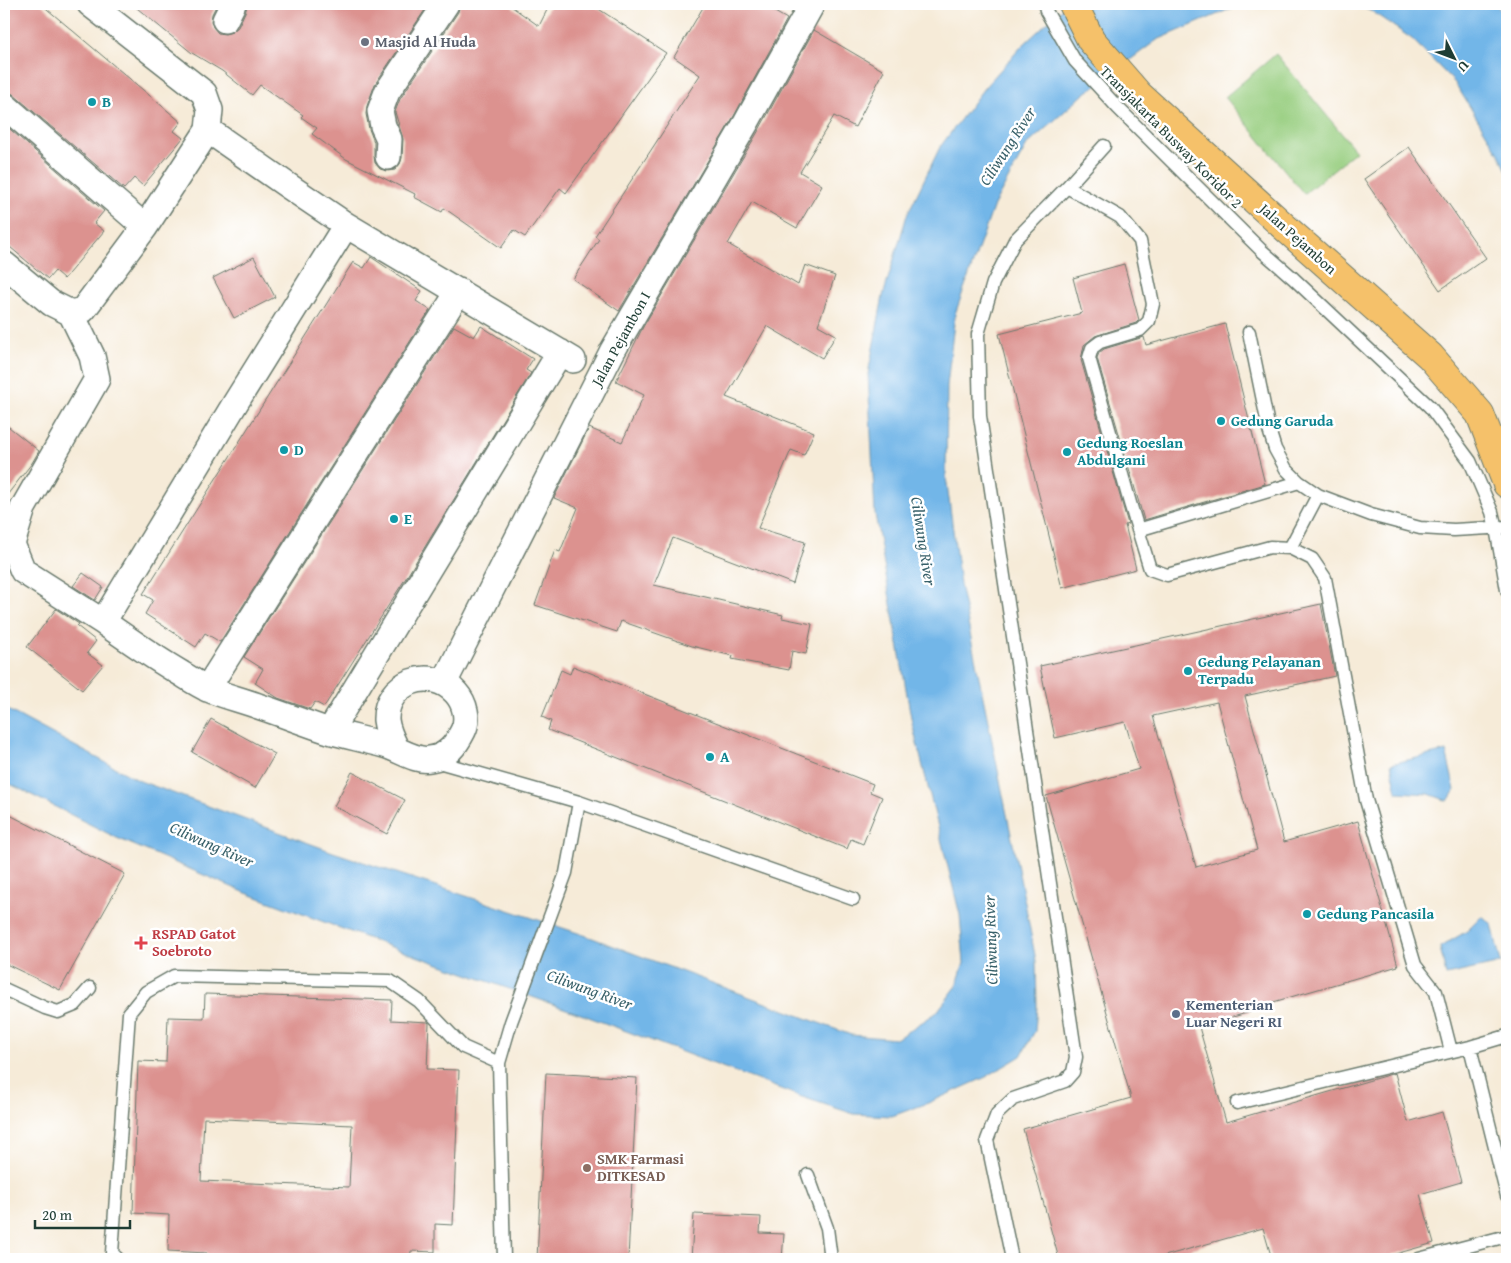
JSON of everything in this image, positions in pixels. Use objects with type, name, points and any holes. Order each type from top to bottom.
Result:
[{"type":"main road","name":"Jalan Pejambon","points":[[1073,4],[1091,40],[1128,101],[1277,221],[1430,356],[1480,414],[1507,484]]},
{"type":"street","points":[[70,313],[83,310],[145,227],[208,130],[210,110],[204,93],[90,4]]},
{"type":"street","points":[[388,157],[389,139],[383,126],[380,111],[387,92],[446,4]]},
{"type":"street","name":"Jalan Pejambon I","points":[[444,683],[613,350],[746,123],[812,4]]},
{"type":"street","points":[[4,105],[145,227]]},
{"type":"street","points":[[208,130],[346,225],[566,356],[330,731]]},
{"type":"street","points":[[103,622],[346,225]]},
{"type":"street","points":[[4,264],[51,303],[70,313],[92,356],[97,379],[23,508],[12,544],[23,570],[160,661],[207,688],[330,731],[396,748],[414,758],[430,760],[445,754],[457,743],[465,728],[466,715],[463,704],[456,692],[444,683],[428,679],[415,680],[402,686],[393,695],[387,708],[386,721],[396,748]]},
{"type":"street","points":[[207,688],[458,291]]},
{"type":"lane","name":"Transjakarta Busway Koridor 2","points":[[1045,7],[1075,61],[1128,101],[1261,250],[1430,407],[1470,461],[1492,512],[1502,528],[1507,590]]},
{"type":"lane","points":[[1012,1259],[988,1140],[996,1114],[1013,1099],[1065,1081],[1073,1072],[1076,1057],[980,416],[978,334],[993,283],[1015,240],[1104,146]]},
{"type":"lane","points":[[1067,187],[1120,217],[1140,241],[1153,304],[1149,321],[1140,330],[1100,342],[1092,348],[1089,358],[1150,569],[1168,575],[1270,547],[1290,548],[1312,558],[1325,578],[1366,800],[1415,965],[1436,992],[1451,1051]]},
{"type":"lane","points":[[1249,332],[1269,430],[1275,450],[1286,468],[1298,482],[1318,495],[1371,515],[1420,528],[1454,530],[1502,528]]},
{"type":"lane","points":[[1138,530],[1298,482]]},
{"type":"lane","points":[[1290,548],[1318,495]]},
{"type":"lane","points":[[430,760],[579,802],[853,899]]},
{"type":"lane","points":[[504,1259],[499,1063],[511,1022],[566,873],[579,802]]},
{"type":"lane","points":[[118,1259],[112,1253],[129,1013],[146,992],[174,976],[390,981],[418,1001],[463,1047],[499,1063]]},
{"type":"lane","points":[[4,989],[58,1012],[75,1005],[90,988]]},
{"type":"lane","points":[[1236,1103],[1470,1047],[1507,1036]]},
{"type":"lane","points":[[1470,1047],[1507,1196]]},
{"type":"lane","points":[[808,1175],[827,1228],[831,1259]]},
{"type":"lane","points":[[1419,1259],[1507,1236]]},
{"type":"green space","points":[[1276,54],[1356,151],[1304,194],[1225,97]]},
{"type":"water","name":"Ciliwung River","points":[[1067,4],[1242,4],[1157,40],[1084,94],[1027,145],[994,205],[955,314],[947,386],[946,476],[960,584],[1036,961],[1037,1006],[1035,1031],[1021,1056],[986,1077],[928,1103],[892,1116],[854,1114],[802,1097],[586,1016],[246,893],[117,838],[4,781],[4,707],[140,781],[333,852],[587,936],[851,1035],[896,1039],[936,1013],[956,987],[964,963],[960,915],[912,723],[875,514],[868,374],[883,296],[907,215],[940,147],[984,88],[1022,46]]},
{"type":"water","points":[[1353,4],[1496,4],[1507,21],[1507,171],[1499,154],[1455,83],[1412,39],[1370,10]]},
{"type":"water","points":[[1446,751],[1455,790],[1448,801],[1429,794],[1397,792],[1391,764]]},
{"type":"water","points":[[1482,916],[1492,924],[1501,963],[1446,975],[1440,947],[1467,931]]},
{"type":"building","name":"B","points":[[4,4],[41,4],[181,122],[174,131],[183,138],[143,186],[134,178],[124,189],[13,94],[4,91]]},
{"type":"building","points":[[132,4],[217,4],[211,21],[218,33],[225,34],[232,32],[238,27],[247,4],[429,4],[375,84],[367,106],[366,114],[374,142],[375,163],[380,169],[387,171],[395,170],[402,158],[403,139],[395,112],[400,99],[458,12],[460,4],[508,4],[539,26],[550,4],[591,4],[666,53],[566,193],[560,188],[525,237],[514,230],[501,248],[444,208],[442,212],[414,197],[415,194],[346,159],[312,134],[317,128],[301,117],[303,115],[260,85],[252,95],[222,71],[192,53]]},
{"type":"building","points":[[705,4],[761,4],[787,19],[734,116],[619,311],[573,279],[599,239],[595,236],[700,75],[674,57]]},
{"type":"building","points":[[814,30],[884,71],[855,127],[834,116],[800,172],[822,185],[797,228],[752,202],[728,244],[798,285],[805,265],[835,276],[818,325],[836,335],[822,358],[767,326],[726,397],[814,432],[804,455],[791,450],[758,528],[805,542],[793,584],[673,538],[654,585],[783,615],[782,618],[812,624],[806,654],[792,651],[789,670],[732,659],[733,656],[692,646],[621,621],[617,632],[535,605],[555,550],[560,552],[578,508],[554,498],[589,428],[622,442],[644,395],[616,381],[643,327],[759,130]]},
{"type":"building","points":[[4,124],[104,211],[94,223],[104,231],[64,279],[55,271],[48,279],[4,242]]},
{"type":"building","points":[[1409,147],[1486,258],[1440,290],[1364,179]]},
{"type":"building","points":[[254,257],[275,297],[234,318],[213,278]]},
{"type":"building","name":"D","points":[[371,257],[422,291],[416,301],[430,310],[220,642],[205,633],[196,647],[145,614],[153,600],[143,594],[353,262],[364,268]]},
{"type":"building","name":"Gedung Roeslan Abdulgani","points":[[1124,264],[1139,320],[1136,323],[1095,336],[1084,345],[1081,360],[1128,524],[1125,525],[1136,569],[1062,588],[999,334],[1082,313],[1073,278]]},
{"type":"building","name":"Gedung Garuda","points":[[1225,324],[1265,484],[1144,520],[1097,358],[1099,353],[1104,349],[1144,337],[1146,345]]},
{"type":"building","name":"E","points":[[454,326],[474,337],[481,326],[533,359],[526,370],[531,373],[409,573],[324,707],[315,702],[310,709],[278,698],[255,683],[263,669],[244,657]]},
{"type":"building","points":[[4,423],[39,451],[4,499]]},
{"type":"building","points":[[83,573],[103,587],[95,600],[73,586]]},
{"type":"building","points":[[1321,604],[1335,676],[1245,696],[1284,842],[1358,821],[1398,966],[1249,1009],[1250,1012],[1199,1027],[1226,1122],[1395,1073],[1408,1122],[1442,1112],[1461,1182],[1420,1194],[1434,1243],[1378,1259],[1272,1259],[1263,1228],[1154,1259],[1059,1259],[1023,1129],[1131,1098],[1046,796],[1139,769],[1125,722],[1055,738],[1040,666]],"holes":[[[1217,702],[1257,850],[1196,867],[1153,716]]]},
{"type":"building","points":[[56,609],[79,624],[77,626],[96,641],[87,653],[103,665],[82,690],[27,647]]},
{"type":"building","name":"A","points":[[573,666],[873,784],[870,792],[882,797],[863,844],[851,839],[847,849],[548,730],[551,721],[542,717],[561,670],[570,674]]},
{"type":"building","points":[[211,719],[275,754],[255,788],[192,752]]},
{"type":"building","points":[[352,772],[405,800],[387,834],[334,806]]},
{"type":"building","points":[[4,812],[125,874],[60,990],[4,963]]},
{"type":"building","points":[[205,994],[392,1000],[391,1020],[429,1023],[427,1069],[459,1070],[453,1225],[435,1224],[435,1252],[411,1251],[410,1259],[206,1259],[207,1253],[168,1251],[169,1215],[133,1213],[138,1061],[166,1062],[168,1017],[204,1018]],"holes":[[[204,1118],[352,1125],[349,1187],[201,1181]]]},
{"type":"building","name":"SMK Farmasi DITKESAD","points":[[546,1073],[637,1078],[628,1259],[537,1259]]},
{"type":"building","name":"SMK Farmasi DITKESAD","points":[[694,1214],[761,1217],[760,1233],[784,1234],[782,1259],[691,1259]]},
{"type":"place","name":"Masjid Al Huda","points":[[365,42]]},
{"type":"place","name":"B","points":[[92,102]]},
{"type":"place","name":"Gedung Garuda","points":[[1221,421]]},
{"type":"place","name":"D","points":[[284,450]]},
{"type":"place","name":"Gedung Roeslan Abdulgani","points":[[1067,452]]},
{"type":"place","name":"E","points":[[394,519]]},
{"type":"place","name":"Gedung Pelayanan Terpadu","points":[[1188,671]]},
{"type":"place","name":"A","points":[[710,757]]},
{"type":"place","name":"Gedung Pancasila","points":[[1307,914]]},
{"type":"place","name":"RSPAD Gatot Soebroto","points":[[141,943]]},
{"type":"place","name":"Kementerian Luar Negeri RI","points":[[1176,1014]]},
{"type":"place","name":"SMK Farmasi DITKESAD","points":[[587,1168]]}]
